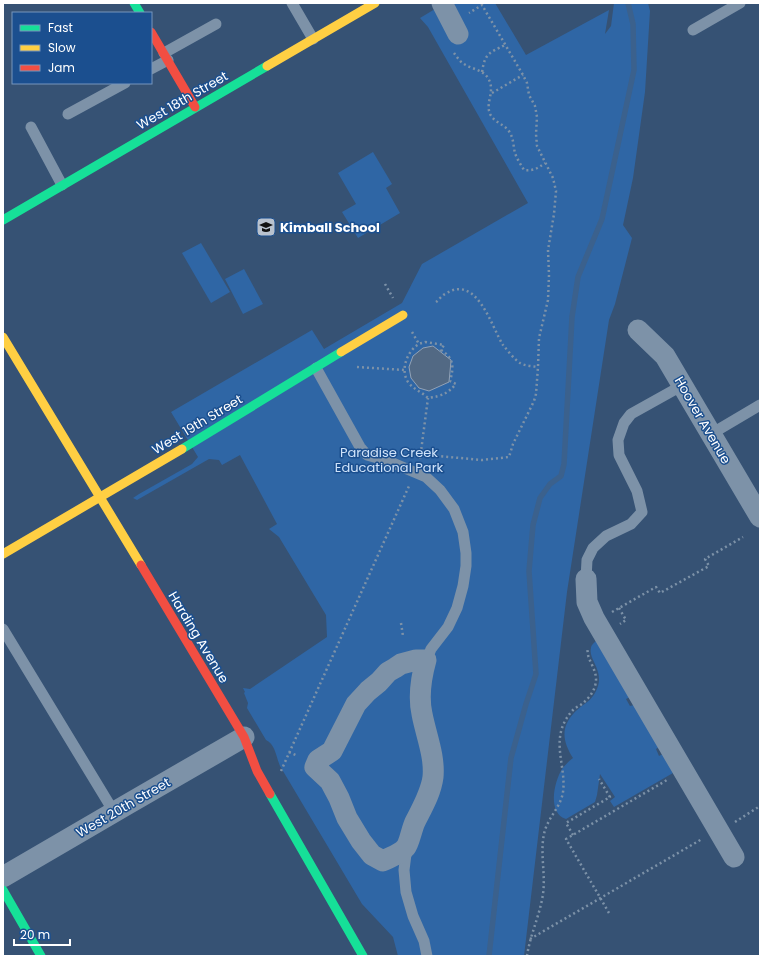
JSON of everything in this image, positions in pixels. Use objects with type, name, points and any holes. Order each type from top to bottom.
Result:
[{"type":"street","points":[[134,3],[139,12]]},
{"type":"street","name":"West 18th Street","points":[[3,220],[375,3]]},
{"type":"street","points":[[442,3],[454,35]]},
{"type":"street","points":[[152,34],[195,107]]},
{"type":"street","name":"West 19th Street","points":[[3,554],[403,315]]},
{"type":"street","name":"Hoover Avenue","points":[[638,330],[665,356],[760,517]]},
{"type":"street","name":"Harding Avenue","points":[[3,337],[6,350],[100,497],[244,737],[258,771],[363,956]]},
{"type":"street","points":[[586,579],[587,602],[599,628],[734,857]]},
{"type":"street","points":[[407,847],[401,852],[382,861],[372,855],[361,841],[347,818],[330,781],[315,767],[318,760],[332,751],[356,704],[368,691],[388,672],[401,664],[416,660],[426,660]]},
{"type":"street","points":[[422,713],[432,760]]},
{"type":"street","name":"West 20th Street","points":[[3,877],[244,737]]},
{"type":"street","points":[[3,890],[41,956]]},
{"type":"lane","points":[[292,3],[313,39]]},
{"type":"lane","points":[[693,30],[740,3]]},
{"type":"lane","points":[[152,68],[166,57],[216,24]]},
{"type":"lane","points":[[68,114],[123,84]]},
{"type":"lane","points":[[31,127],[62,185]]},
{"type":"lane","points":[[316,368],[360,447],[367,455],[388,461],[426,477],[440,490],[454,509],[463,532],[466,553],[463,586],[457,608],[448,627],[431,650],[426,660],[420,692],[422,713]]},
{"type":"lane","points":[[586,579],[586,560],[593,548],[606,536],[631,524],[642,512],[637,491],[619,455],[618,440],[624,423],[631,414],[683,385]]},
{"type":"lane","points":[[711,434],[760,405]]},
{"type":"lane","points":[[3,629],[114,812]]},
{"type":"lane","points":[[427,956],[424,941],[413,916],[406,892],[404,870],[407,847],[412,828],[429,793],[433,777],[432,760]]},
{"type":"path","points":[[422,451],[438,456],[482,460],[509,457],[536,394],[539,338],[548,300],[548,250],[556,191],[553,178],[537,146],[536,106],[529,95],[527,84],[523,76],[482,4],[454,35],[455,55],[463,64],[482,72],[488,77],[492,94],[489,104],[490,113],[494,120],[509,131],[513,138],[515,153],[524,170],[531,170],[545,163]]},
{"type":"path","points":[[482,72],[487,55],[505,44]]},
{"type":"path","points":[[492,94],[523,76]]},
{"type":"path","points":[[436,302],[445,294],[455,290],[461,289],[469,292],[482,304],[504,345],[514,357],[521,364],[538,367]]},
{"type":"path","points":[[425,342],[444,345],[441,350],[451,359],[453,365],[450,380],[456,384],[449,392],[443,395],[428,398],[416,390],[408,382],[404,370],[406,360],[411,351],[419,344],[425,342]]},
{"type":"path","points":[[355,367],[404,370]]},
{"type":"path","points":[[280,772],[415,472],[422,451],[428,398]]},
{"type":"path","points":[[527,956],[530,939],[543,894],[544,879],[542,862],[545,831],[563,794],[564,782],[560,743],[562,729],[567,718],[574,709],[590,696],[595,686],[596,677],[588,652],[590,644],[595,639],[599,628],[619,608],[656,587],[660,593],[709,566],[705,559],[743,537]]},
{"type":"path","points":[[599,628],[626,620],[619,608]]},
{"type":"path","points":[[402,623],[403,636]]},
{"type":"path","points":[[608,913],[566,839],[683,770]]},
{"type":"path","points":[[573,835],[566,823],[610,797],[599,779]]},
{"type":"path","points":[[530,939],[760,806]]},
{"type":"green space","name":"Paradise Creek Educational Park","points":[[445,3],[495,3],[526,55],[609,10],[605,34],[611,26],[614,3],[648,3],[650,11],[645,92],[633,178],[623,225],[632,238],[615,304],[609,320],[567,592],[524,956],[398,956],[393,937],[362,904],[280,766],[273,747],[266,740],[247,708],[248,703],[243,688],[250,689],[327,637],[326,615],[279,537],[269,529],[277,524],[240,455],[222,465],[219,460],[209,459],[137,500],[133,498],[192,464],[198,457],[171,412],[312,330],[324,349],[402,303],[422,264],[528,203],[428,27],[420,18]]},
{"type":"green space","points":[[373,152],[392,184],[386,188],[400,213],[358,238],[342,212],[356,204],[338,173]]},
{"type":"green space","points":[[201,243],[230,292],[211,303],[182,253]]},
{"type":"green space","points":[[244,269],[263,304],[243,314],[225,279]]},
{"type":"green space","points":[[596,641],[630,697],[626,699],[630,706],[634,705],[659,747],[656,749],[659,756],[663,754],[673,773],[614,807],[610,801],[615,797],[600,774],[595,802],[566,819],[560,816],[554,804],[555,789],[559,775],[562,769],[573,758],[565,741],[564,735],[567,724],[574,713],[588,702],[598,686],[599,674],[591,652],[592,646]]},
{"type":"building","points":[[433,346],[451,361],[449,382],[429,391],[419,388],[411,378],[409,367],[413,356],[423,348]]},
{"type":"waterway","points":[[489,956],[511,758],[536,674],[529,571],[533,525],[540,498],[550,484],[561,476],[564,464],[572,317],[578,277],[602,219],[634,70],[633,24],[628,3]]},
{"type":"traffic: fast","points":[[134,3],[139,12]]},
{"type":"traffic: fast","points":[[3,220],[267,66]]},
{"type":"traffic: fast","points":[[182,449],[341,352]]},
{"type":"traffic: fast","points":[[270,794],[363,956]]},
{"type":"traffic: fast","points":[[3,890],[41,956]]},
{"type":"traffic: slow","points":[[267,66],[375,3]]},
{"type":"traffic: slow","points":[[341,352],[403,315]]},
{"type":"traffic: slow","points":[[3,337],[141,565]]},
{"type":"traffic: slow","points":[[3,554],[182,449]]},
{"type":"traffic: jam","points":[[152,34],[195,107]]},
{"type":"traffic: jam","points":[[141,565],[244,737],[257,771],[270,794]]},
{"type":"place","name":"Kimball School","points":[[266,227]]}]
